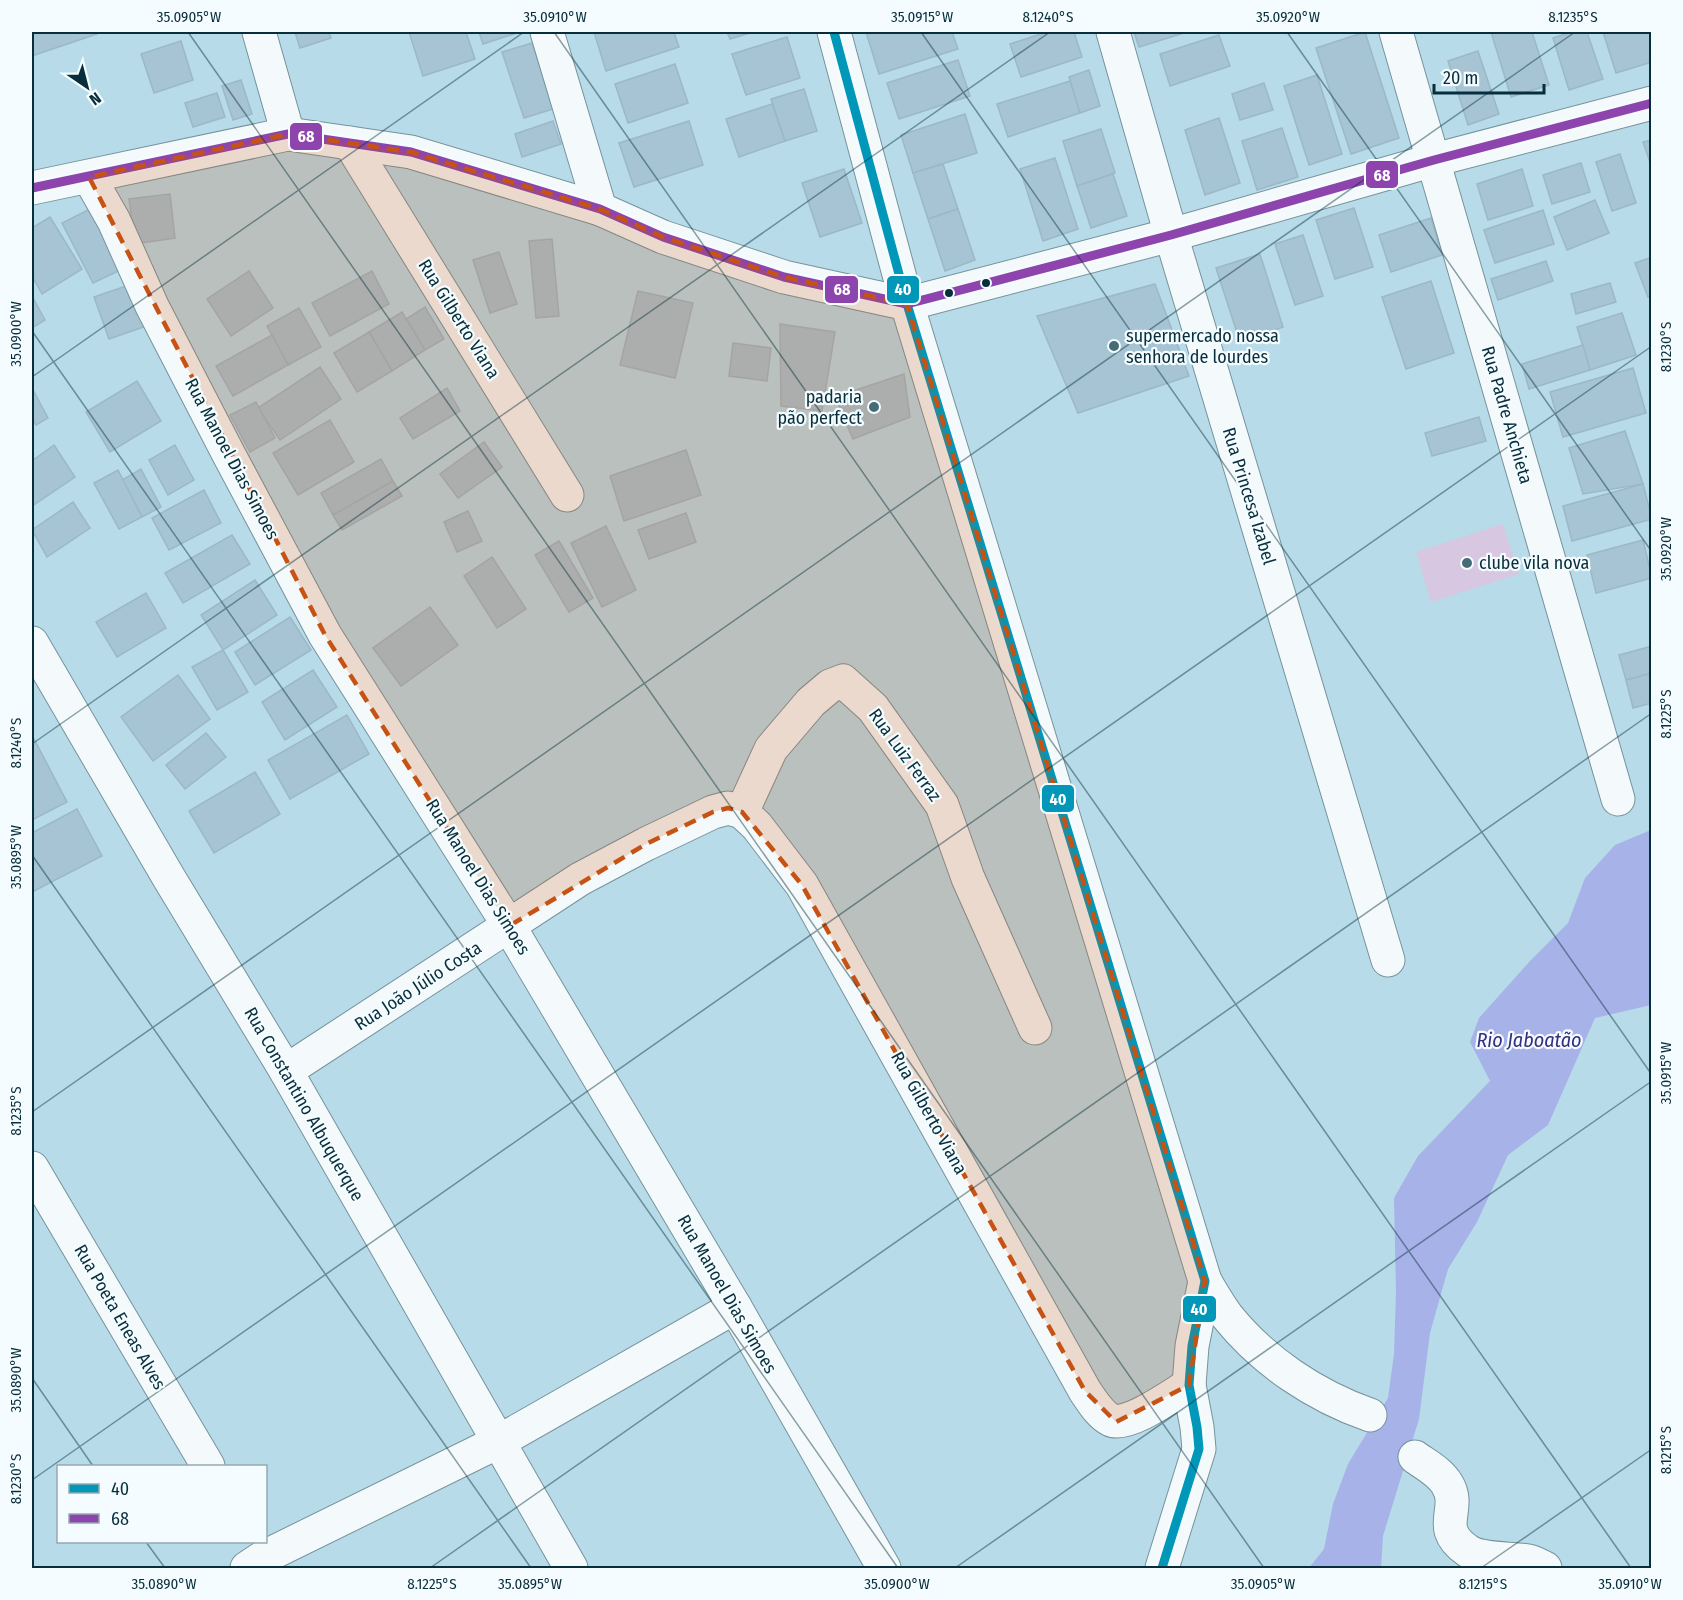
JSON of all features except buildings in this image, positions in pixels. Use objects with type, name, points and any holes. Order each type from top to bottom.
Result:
[{"type":"street","points":[[259,32],[288,134]]},
{"type":"street","points":[[547,32],[600,209]]},
{"type":"street","points":[[834,32],[907,304],[1205,1281],[1227,1316],[1275,1364],[1329,1398],[1370,1414]]},
{"type":"street","name":"Rua Princesa Izabel","points":[[1113,32],[1170,235],[1388,960]]},
{"type":"street","name":"Rua Padre Anchieta","points":[[1396,32],[1618,799]]},
{"type":"street","points":[[32,188],[288,134],[411,152],[600,209],[663,237],[784,277],[907,304],[1170,235],[1434,160],[1652,103]]},
{"type":"street","name":"Rua Gilberto Viana","points":[[350,143],[567,495]]},
{"type":"street","name":"Rua Manoel Dias Simoes","points":[[89,177],[114,221],[163,327],[325,635],[509,926],[735,1307],[884,1569]]},
{"type":"street","name":"Rua Constantino Albuquerque","points":[[32,643],[286,1071],[571,1569]]},
{"type":"street","name":"Rua Luiz Ferraz","points":[[742,812],[771,749],[812,702],[830,686],[843,681],[873,708],[942,805],[968,878],[1035,1028]]},
{"type":"street","name":"Rua João Júlio Costa","points":[[286,1071],[580,879],[655,839],[713,812],[728,808],[742,812]]},
{"type":"street","name":"Rua Gilberto Viana","points":[[742,812],[758,826],[802,885],[1085,1392],[1109,1420],[1116,1422],[1142,1413],[1189,1385]]},
{"type":"street","name":"Rua Poeta Eneas Alves","points":[[32,1168],[207,1465]]},
{"type":"street","points":[[1162,1569],[1199,1449],[1189,1385],[1196,1320],[1205,1281]]},
{"type":"street","points":[[257,1559],[498,1442],[735,1307]]},
{"type":"street","points":[[1415,1457],[1440,1475],[1448,1485],[1452,1507],[1448,1523],[1451,1534],[1470,1552],[1507,1560],[1529,1561],[1545,1569]]},
{"type":"highlighted area","points":[[288,134],[411,152],[600,209],[663,237],[784,277],[907,304],[1205,1281],[1189,1385],[1116,1422],[1085,1391],[802,885],[742,812],[728,808],[713,812],[646,844],[509,926],[325,635],[89,177]]},
{"type":"shaded area","name":"clube vila nova","points":[[1503,524],[1519,574],[1431,602],[1416,552]]},
{"type":"water","name":"Rio Jaboatão","points":[[1651,830],[1651,1005],[1595,1018],[1548,1125],[1508,1155],[1477,1222],[1448,1269],[1430,1333],[1419,1419],[1383,1536],[1381,1568],[1309,1568],[1324,1549],[1333,1504],[1348,1464],[1388,1398],[1394,1354],[1396,1292],[1394,1198],[1418,1156],[1490,1081],[1470,1042],[1479,1018],[1568,923],[1585,878],[1615,845]]},
{"type":"transit line","name":"40","points":[[834,32],[907,304],[1205,1281],[1192,1346],[1189,1385],[1199,1449],[1162,1568]]},
{"type":"transit line","name":"68","points":[[32,188],[288,134],[411,152],[600,209],[663,237],[784,277],[907,304],[1171,235],[1434,160],[1652,103]]},
{"type":"place","name":"supermercado nossa senhora de lourdes","points":[[1114,346]]},
{"type":"place","name":"padaria pão perfect","points":[[874,407]]},
{"type":"place","name":"clube vila nova","points":[[1467,563]]}]
